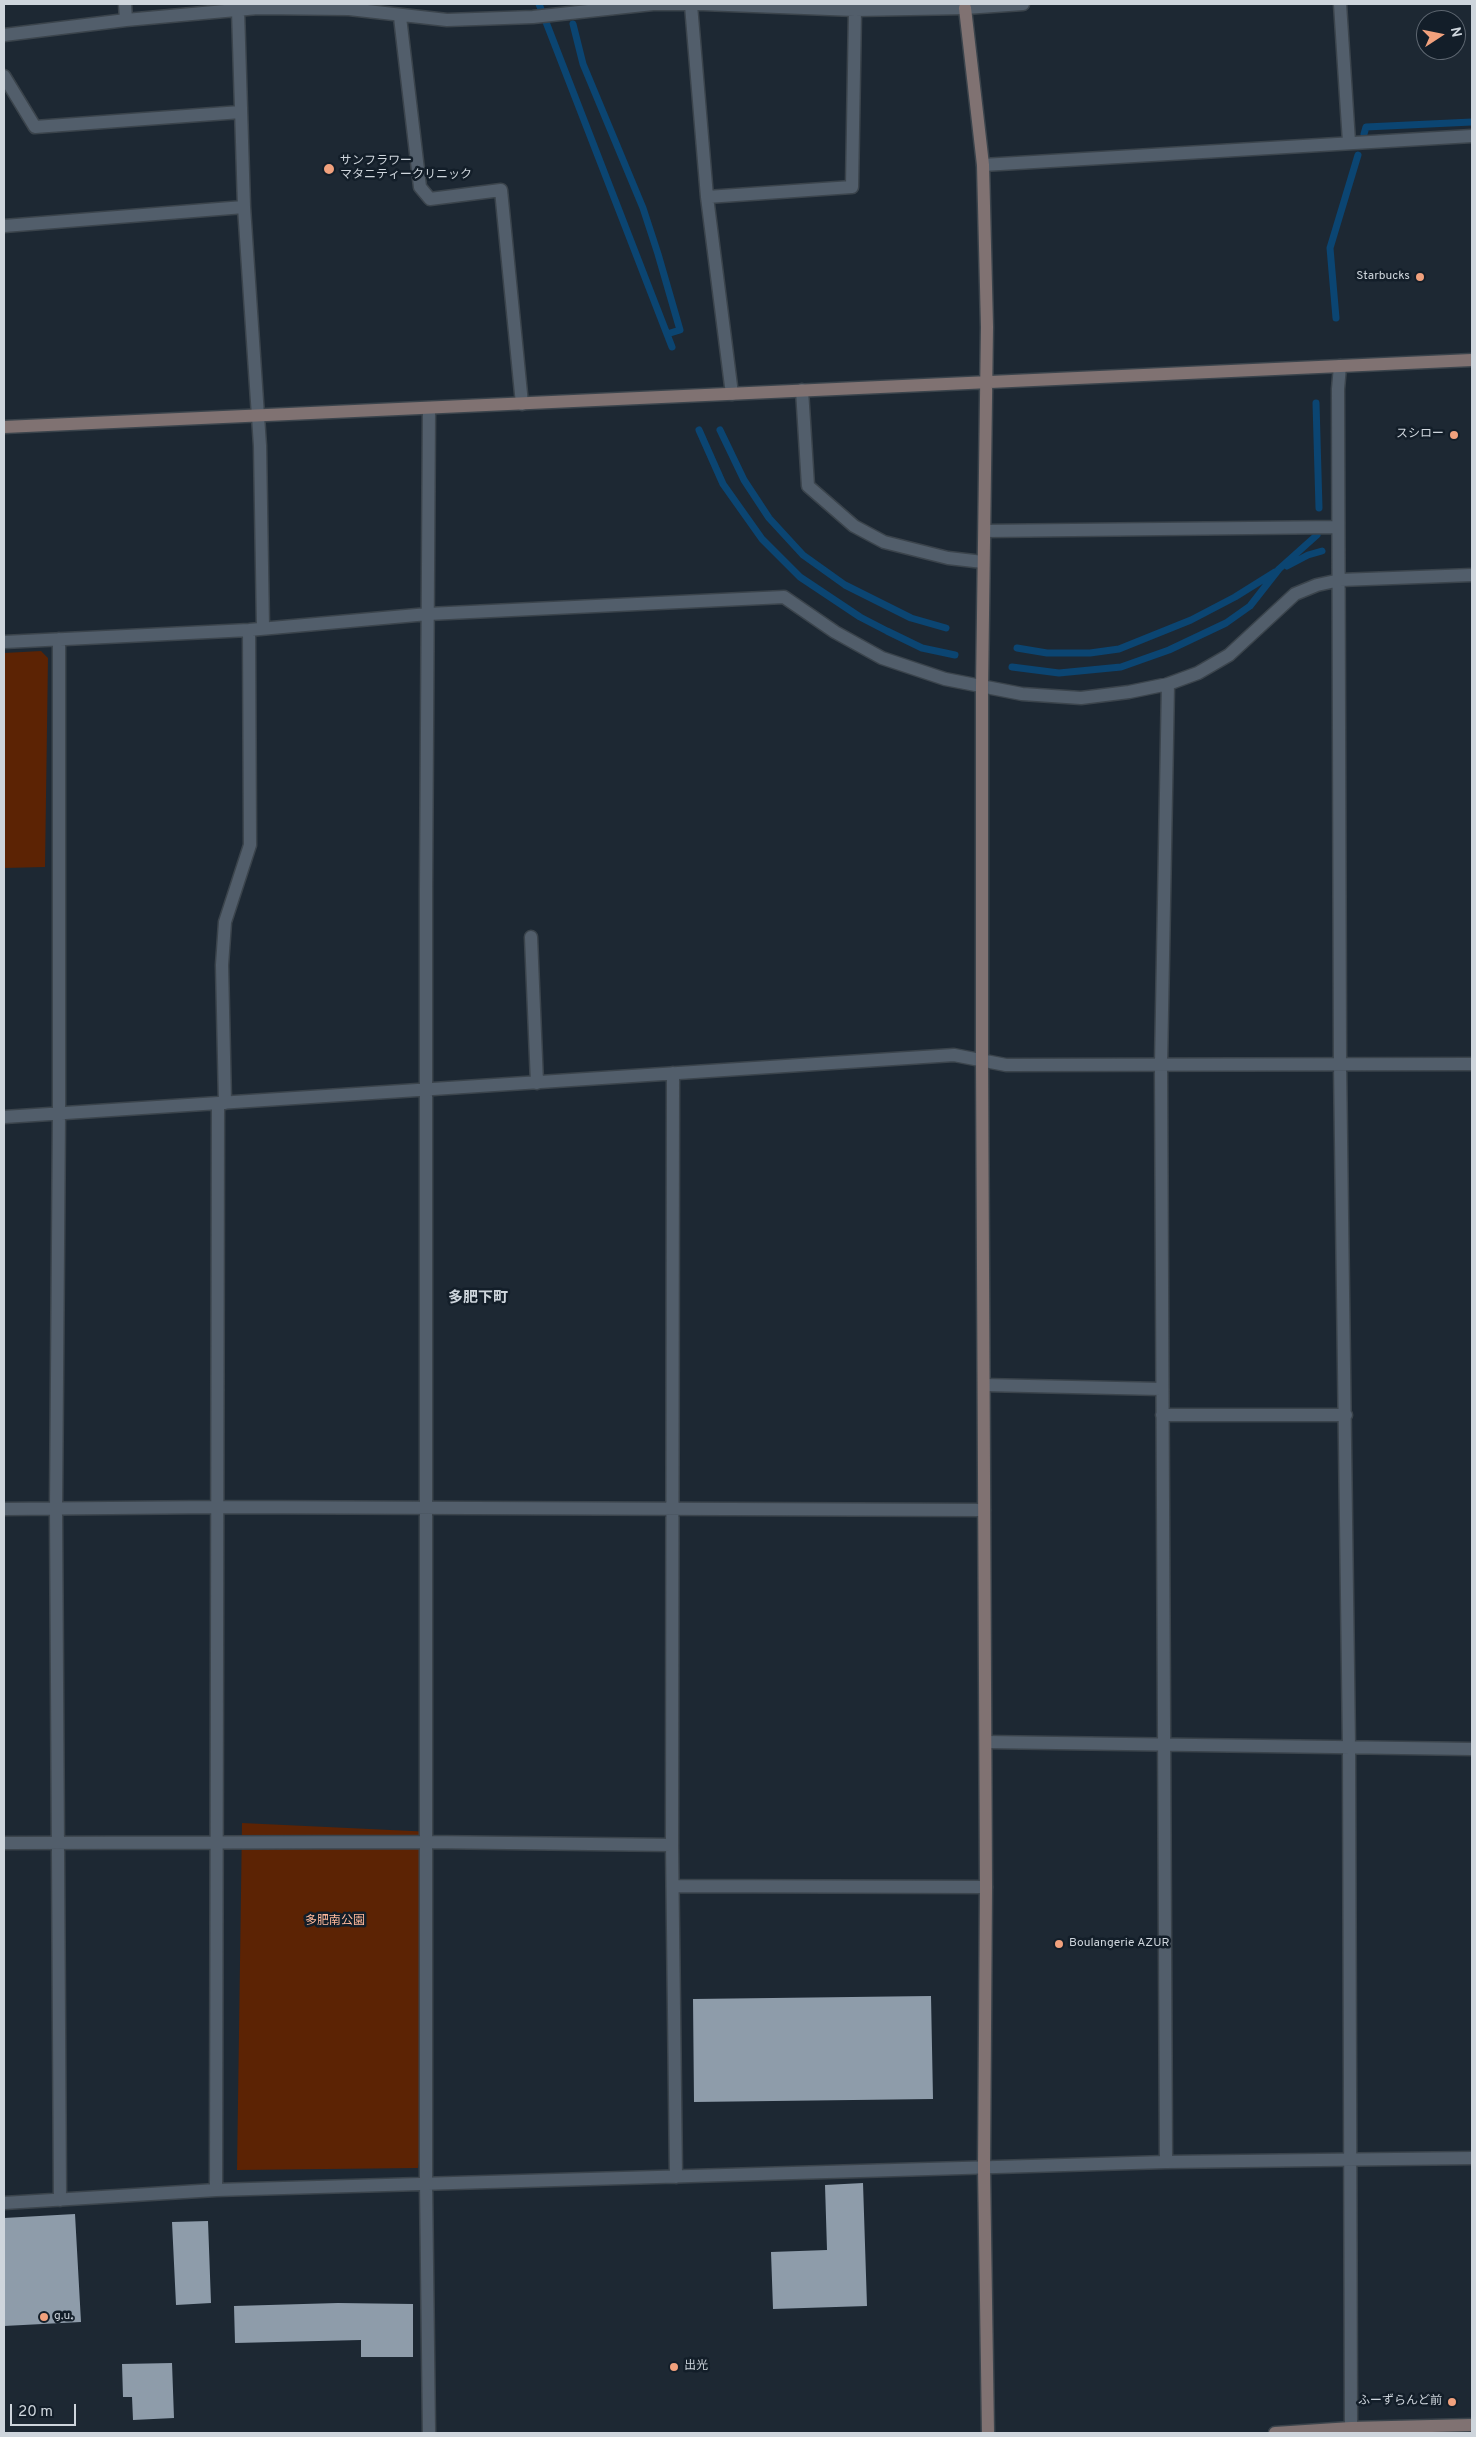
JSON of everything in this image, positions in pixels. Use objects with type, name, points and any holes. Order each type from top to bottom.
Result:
[{"type":"street","points":[[125,4],[126,20]]},
{"type":"street","points":[[4,35],[126,20],[192,9],[238,10],[258,6],[374,8],[400,17],[447,20],[533,17],[560,11],[653,4],[855,10],[1023,4]]},
{"type":"street","points":[[691,4],[707,197],[732,394]]},
{"type":"street","points":[[1340,4],[1349,142]]},
{"type":"street","points":[[966,6],[983,165],[987,382],[982,686],[982,1061],[986,1742],[984,2168],[988,2433]]},
{"type":"street","points":[[238,10],[244,207],[258,415],[262,628]]},
{"type":"street","points":[[707,197],[852,187],[855,10]]},
{"type":"street","points":[[400,17],[420,187],[430,199],[502,190],[522,404]]},
{"type":"street","points":[[4,76],[35,127],[241,112]]},
{"type":"street","points":[[983,165],[1472,136]]},
{"type":"street","points":[[4,226],[244,207]]},
{"type":"street","points":[[4,427],[1472,360]]},
{"type":"street","points":[[1340,366],[1338,389],[1340,1064],[1349,1747],[1348,2160],[1351,2428]]},
{"type":"street","points":[[802,390],[808,486],[854,526],[884,542],[948,558],[983,562]]},
{"type":"street","points":[[429,408],[426,1090],[428,1842],[426,2184],[429,2433]]},
{"type":"street","points":[[984,531],[1338,527]]},
{"type":"street","points":[[4,642],[249,630],[428,614],[784,597],[835,632],[882,658],[945,679],[1022,694],[1081,698],[1129,692],[1168,684],[1198,673],[1229,654],[1295,594],[1316,585],[1340,580],[1472,575]]},
{"type":"street","points":[[216,2190],[217,1507],[222,965],[225,922],[250,846],[249,630]]},
{"type":"street","points":[[59,639],[59,1113],[56,1509],[60,2200]]},
{"type":"street","points":[[1166,2162],[1166,1745],[1162,1415],[1161,1065],[1168,684]]},
{"type":"street","points":[[531,937],[537,1083]]},
{"type":"street","points":[[4,1117],[954,1055],[1006,1065],[1472,1064]]},
{"type":"street","points":[[673,1073],[671,1508],[672,1845],[676,2178]]},
{"type":"street","points":[[984,1385],[1162,1389]]},
{"type":"street","points":[[1162,1415],[1346,1415]]},
{"type":"street","points":[[4,1509],[217,1507],[984,1510]]},
{"type":"street","points":[[986,1742],[1472,1749]]},
{"type":"street","points":[[4,1843],[428,1842],[672,1845]]},
{"type":"street","points":[[673,1886],[986,1887]]},
{"type":"street","points":[[4,2203],[216,2190],[676,2178],[1166,2162],[1472,2158]]},
{"type":"street","points":[[1275,2433],[1351,2428],[1397,2431],[1472,2425]]},
{"type":"green space","points":[[41,651],[48,658],[45,867],[4,868],[4,653]]},
{"type":"green space","name":"多肥南公園","points":[[242,1823],[433,1832],[423,2138],[418,2168],[237,2170]]},
{"type":"building","points":[[931,1996],[933,2099],[694,2102],[693,1999]]},
{"type":"building","points":[[863,2183],[867,2306],[773,2309],[771,2252],[827,2250],[825,2185]]},
{"type":"building","points":[[75,2214],[81,2322],[4,2326],[4,2218]]},
{"type":"building","points":[[208,2221],[211,2303],[176,2305],[172,2222]]},
{"type":"building","points":[[338,2303],[413,2304],[413,2357],[361,2357],[361,2340],[235,2343],[234,2306]]},
{"type":"building","points":[[172,2363],[174,2418],[133,2420],[132,2397],[123,2397],[122,2364]]},
{"type":"waterway","points":[[539,4],[672,347]]},
{"type":"waterway","points":[[573,24],[583,64],[643,208],[658,254],[680,330],[667,334]]},
{"type":"waterway","points":[[1364,134],[1366,127],[1472,122]]},
{"type":"waterway","points":[[1336,318],[1330,248],[1358,155]]},
{"type":"waterway","points":[[1316,403],[1319,508]]},
{"type":"waterway","points":[[699,430],[723,484],[762,539],[800,577],[860,617],[887,631],[922,648],[955,655]]},
{"type":"waterway","points":[[720,430],[744,480],[769,518],[803,555],[845,585],[911,618],[946,628]]},
{"type":"waterway","points":[[1012,667],[1059,673],[1121,667],[1169,650],[1226,623],[1250,606],[1279,569],[1317,535]]},
{"type":"waterway","points":[[1287,566],[1308,555],[1322,551]]},
{"type":"waterway","points":[[1017,648],[1047,653],[1090,653],[1119,649],[1191,620],[1235,597],[1275,572]]},
{"type":"place","name":"サンフラワー マタニティークリニック","points":[[329,169]]},
{"type":"place","name":"Starbucks","points":[[1420,277]]},
{"type":"place","name":"スシロー","points":[[1454,435]]},
{"type":"place","name":"Boulangerie AZUR","points":[[1059,1944]]},
{"type":"place","name":"g.u.","points":[[44,2317]]},
{"type":"place","name":"出光","points":[[674,2367]]},
{"type":"place","name":"ふーずらんど前","points":[[1452,2402]]},
{"type":"district","name":"多肥下町","points":[[478,1299]]}]
